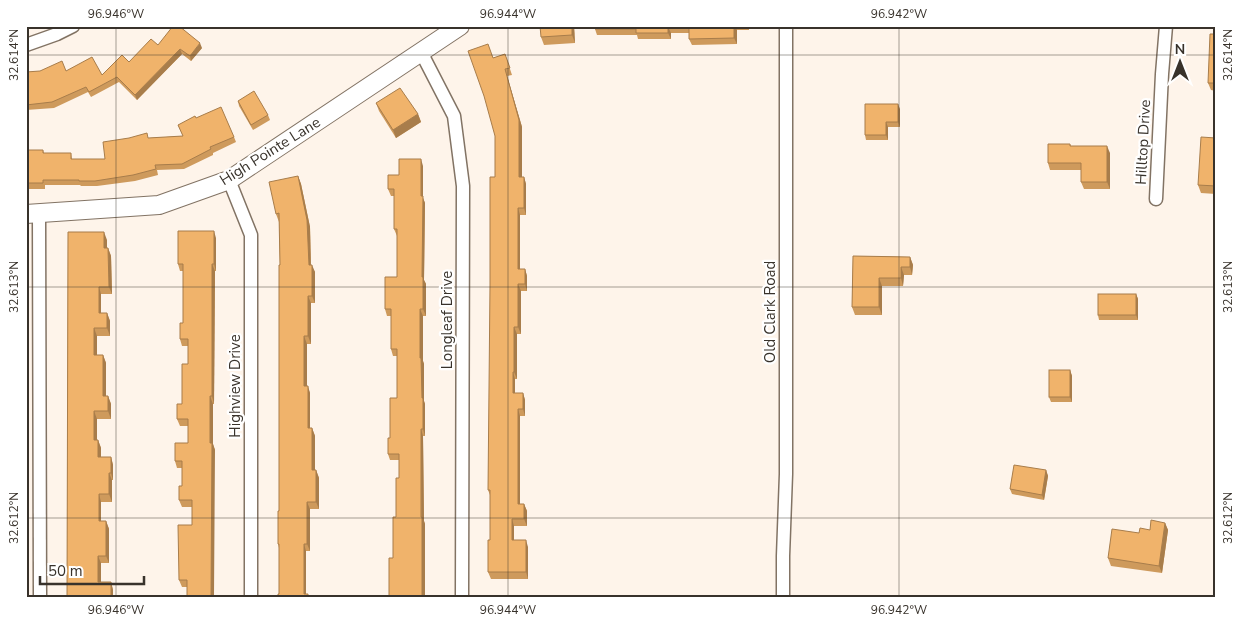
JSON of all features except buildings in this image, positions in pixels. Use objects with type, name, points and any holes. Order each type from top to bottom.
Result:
[{"type":"street","points":[[26,45],[74,26]]},
{"type":"street","name":"High Pointe Lane","points":[[33,214],[159,205],[230,180],[460,26]]},
{"type":"street","name":"Old Clark Road","points":[[783,597],[786,474],[786,26]]},
{"type":"street","name":"Hilltop Drive","points":[[1156,199],[1166,26]]},
{"type":"street","name":"Longleaf Drive","points":[[420,52],[454,116],[463,186],[462,597]]},
{"type":"street","name":"Highview Drive","points":[[230,180],[251,235],[251,597]]},
{"type":"street","points":[[33,214],[40,597]]}]
